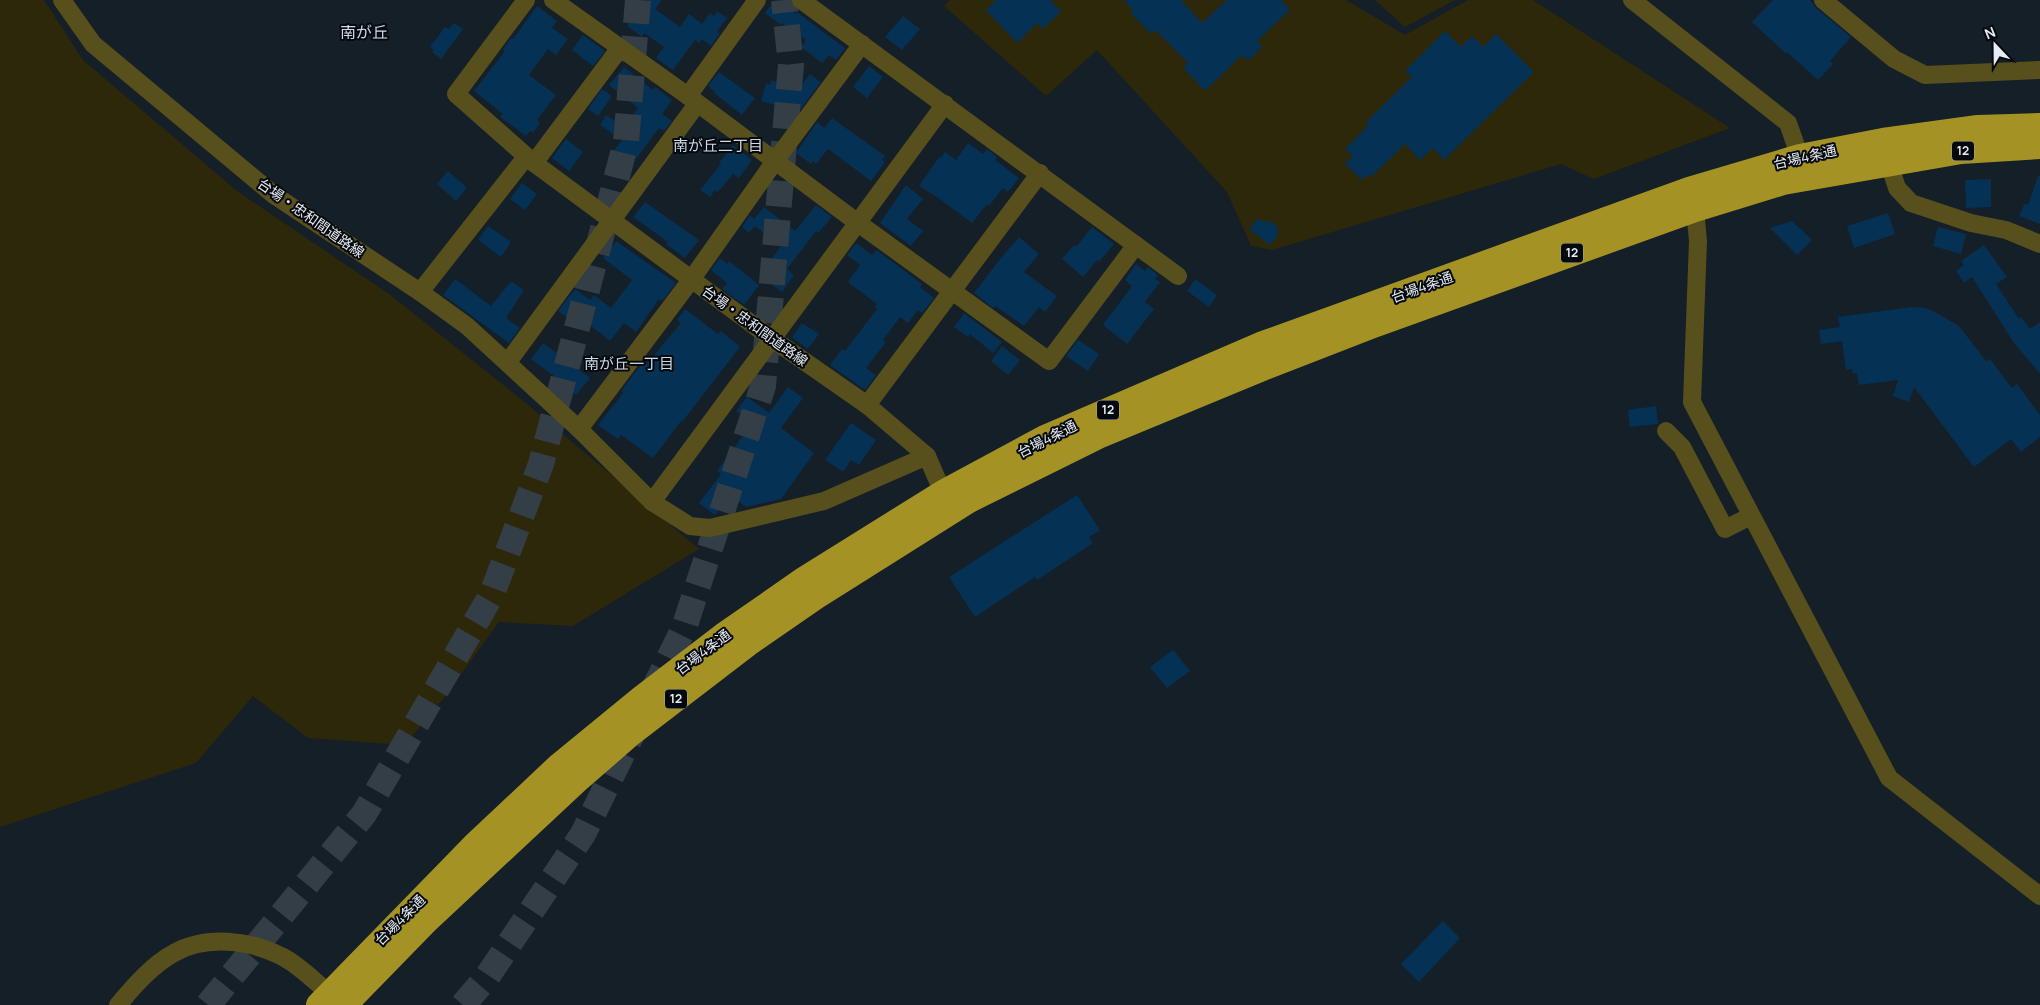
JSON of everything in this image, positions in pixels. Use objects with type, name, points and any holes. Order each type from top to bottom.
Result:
[{"type":"highway","name":"台場4条通","points":[[330,1001],[474,846],[559,766],[620,716],[723,636],[804,579],[947,501],[1053,434],[1263,344],[1692,199],[1803,168],[1885,152],[1978,128],[2040,126]]},
{"type":"highway","name":"台場4条通","points":[[1885,152],[1962,151],[2040,146]]},
{"type":"street","name":"台場・忠和間道路線","points":[[62,0],[93,44],[274,195],[420,292],[467,326],[580,428],[652,502],[690,526],[710,528],[824,501],[927,456]]},
{"type":"street","name":"台場・忠和間道路線","points":[[526,0],[456,94],[530,160],[691,280],[867,405],[927,456],[947,501]]},
{"type":"street","points":[[553,0],[693,100],[858,223],[1049,361],[1136,245]]},
{"type":"street","points":[[508,362],[612,220],[693,100],[757,0]]},
{"type":"street","points":[[801,0],[1178,276]]},
{"type":"street","points":[[1632,0],[1788,123],[1803,168]]},
{"type":"street","points":[[1823,0],[1894,59],[1925,75],[2040,70]]},
{"type":"street","points":[[580,428],[691,280],[775,161],[862,44]]},
{"type":"street","points":[[420,292],[620,48]]},
{"type":"street","points":[[652,502],[945,104]]},
{"type":"street","points":[[1885,152],[1897,188],[1911,203],[1971,223],[2006,230],[2040,244]]},
{"type":"street","points":[[867,405],[1040,174]]},
{"type":"street","points":[[1692,199],[1698,241],[1692,402],[1888,778],[2040,896]]},
{"type":"street","points":[[1666,431],[1682,446],[1725,530],[1751,516]]},
{"type":"street","points":[[118,1005],[148,972],[174,952],[207,942],[234,942],[260,948],[282,956],[330,1001]]},
{"type":"shaded area","points":[[0,0],[44,0],[83,60],[237,191],[389,294],[521,399],[699,549],[573,626],[499,622],[442,700],[405,745],[308,738],[253,696],[196,763],[0,827]]},
{"type":"shaded area","points":[[950,0],[1346,0],[1405,35],[1468,0],[1533,0],[1730,128],[1594,179],[1561,164],[1272,250],[1251,246],[1227,192],[1097,50],[1046,96],[944,6]]},
{"type":"shaded area","points":[[1375,0],[1455,0],[1405,27]]},
{"type":"building","points":[[646,0],[662,0],[655,9],[680,27],[689,14],[702,24],[710,13],[714,16],[717,11],[727,18],[717,31],[720,33],[711,46],[702,39],[699,43],[695,40],[673,70],[656,58],[664,47],[644,33],[642,37],[627,26]]},
{"type":"building","points":[[775,0],[778,0],[796,14],[797,12],[845,48],[836,60],[829,55],[822,63],[801,47],[806,40],[765,13]]},
{"type":"building","points":[[996,0],[1050,0],[1061,11],[1043,29],[1037,23],[1017,43],[986,10]]},
{"type":"building","points":[[1124,0],[1181,0],[1202,23],[1227,0],[1281,0],[1290,10],[1257,41],[1262,47],[1248,61],[1242,55],[1205,91],[1183,68],[1188,63],[1155,30],[1151,34],[1130,12],[1133,10]]},
{"type":"building","points":[[1773,0],[1810,0],[1816,8],[1851,37],[1830,61],[1833,64],[1818,80],[1787,52],[1786,54],[1752,22]]},
{"type":"building","points":[[537,6],[557,21],[552,28],[568,39],[556,55],[548,49],[529,75],[556,95],[537,120],[540,123],[533,133],[530,131],[526,136],[500,117],[503,114],[474,91],[505,51],[503,49],[511,38],[513,39]]},
{"type":"building","points":[[903,16],[920,29],[902,50],[885,37]]},
{"type":"building","points":[[454,23],[463,29],[441,59],[432,52],[434,50],[430,47],[445,27],[449,29]]},
{"type":"building","points":[[1445,31],[1461,47],[1472,36],[1483,47],[1496,34],[1534,72],[1444,160],[1433,148],[1420,160],[1405,144],[1371,177],[1368,174],[1362,180],[1345,164],[1353,156],[1345,149],[1368,126],[1365,123],[1412,77],[1405,71]]},
{"type":"building","points":[[583,35],[605,51],[593,66],[572,50]]},
{"type":"building","points":[[869,66],[883,77],[867,98],[853,87]]},
{"type":"building","points":[[624,67],[653,90],[655,87],[672,100],[662,114],[672,121],[664,131],[659,128],[636,159],[633,157],[622,172],[607,160],[622,140],[600,125],[606,115],[624,127],[638,108],[609,85]]},
{"type":"building","points":[[719,72],[755,98],[742,115],[708,86]]},
{"type":"building","points":[[810,74],[821,82],[791,122],[782,116],[788,109],[761,101],[766,83],[770,85],[771,80],[799,89]]},
{"type":"building","points":[[602,89],[612,96],[598,116],[588,109]]},
{"type":"building","points":[[832,118],[885,156],[882,160],[885,162],[871,181],[828,149],[816,164],[813,161],[811,164],[796,153],[817,122],[824,128]]},
{"type":"building","points":[[566,139],[583,152],[569,171],[552,158]]},
{"type":"building","points":[[968,143],[983,154],[987,149],[997,157],[995,160],[1019,178],[1008,192],[1003,188],[972,223],[919,186],[939,157],[941,158],[945,152],[956,160]]},
{"type":"building","points":[[733,145],[752,160],[739,178],[733,174],[718,192],[715,190],[710,197],[700,190],[721,164],[719,163]]},
{"type":"building","points":[[448,171],[467,188],[456,201],[437,184]]},
{"type":"building","points":[[2038,176],[2040,176],[2040,224],[2019,216],[2024,204],[2028,205]]},
{"type":"building","points":[[1991,179],[1991,207],[1966,208],[1965,180]]},
{"type":"building","points":[[522,183],[537,194],[525,210],[510,199]]},
{"type":"building","points":[[906,185],[923,199],[907,219],[923,231],[911,246],[880,223]]},
{"type":"building","points":[[645,202],[699,240],[685,258],[666,244],[668,242],[633,217]]},
{"type":"building","points":[[816,205],[832,217],[818,233],[816,231],[787,269],[794,275],[782,292],[759,276],[781,246],[755,226],[749,233],[742,227],[750,215],[754,219],[764,207],[795,231]]},
{"type":"building","points":[[1888,213],[1895,234],[1854,248],[1847,226]]},
{"type":"building","points":[[1258,218],[1265,223],[1268,220],[1279,228],[1276,231],[1279,233],[1270,245],[1249,229]]},
{"type":"building","points":[[1792,221],[1812,240],[1797,255],[1770,228]]},
{"type":"building","points":[[488,226],[511,242],[501,257],[478,240]]},
{"type":"building","points":[[1092,227],[1114,244],[1083,277],[1062,259],[1074,245],[1076,247]]},
{"type":"building","points":[[1938,227],[1966,234],[1961,254],[1933,246]]},
{"type":"building","points":[[1019,237],[1039,254],[1024,272],[1057,296],[1045,312],[1039,307],[1024,326],[995,306],[993,308],[974,293]]},
{"type":"building","points":[[616,241],[676,283],[662,301],[659,299],[636,332],[624,323],[610,341],[585,321],[583,324],[571,315],[569,319],[558,311],[575,289],[590,300],[594,295],[611,308],[632,280],[603,258]]},
{"type":"building","points":[[856,243],[872,255],[876,250],[922,284],[920,287],[934,298],[922,313],[918,310],[908,323],[900,317],[883,340],[886,342],[866,368],[876,375],[865,390],[830,365],[842,349],[845,351],[877,309],[875,308],[877,304],[848,282],[860,265],[847,255]]},
{"type":"building","points":[[1984,245],[2007,277],[1996,284],[2019,319],[2021,317],[2030,329],[2040,322],[2040,374],[2014,343],[1972,277],[1964,283],[1956,271],[1964,265],[1961,261]]},
{"type":"building","points":[[720,258],[727,264],[729,261],[759,285],[744,305],[722,289],[727,283],[711,270]]},
{"type":"building","points":[[1136,264],[1145,271],[1148,267],[1158,275],[1155,279],[1160,282],[1145,302],[1154,309],[1127,344],[1103,325],[1132,286],[1125,280]]},
{"type":"building","points":[[455,279],[491,306],[511,281],[524,290],[506,318],[520,328],[509,343],[443,295]]},
{"type":"building","points":[[1195,279],[1217,295],[1209,307],[1187,291]]},
{"type":"building","points":[[1912,307],[1925,308],[1935,312],[1959,326],[1986,361],[1990,359],[2012,388],[2017,384],[2040,415],[2040,437],[2021,452],[2011,439],[1974,467],[1914,387],[1909,402],[1893,396],[1898,380],[1859,385],[1857,373],[1853,374],[1852,369],[1846,370],[1842,341],[1821,344],[1819,330],[1840,327],[1838,317]]},
{"type":"building","points":[[685,309],[718,334],[721,331],[740,347],[653,458],[621,435],[618,439],[598,425],[623,393],[621,391],[643,362],[646,365],[681,323],[677,320]]},
{"type":"building","points":[[964,313],[1002,342],[993,353],[970,334],[968,337],[954,327]]},
{"type":"building","points":[[802,323],[819,334],[808,349],[792,337]]},
{"type":"building","points":[[1078,340],[1099,354],[1088,371],[1066,356]]},
{"type":"building","points":[[543,343],[590,378],[576,395],[565,384],[531,359]]},
{"type":"building","points":[[1002,346],[1020,360],[1008,375],[991,361]]},
{"type":"building","points":[[788,387],[803,398],[781,428],[814,453],[781,499],[746,507],[730,495],[715,515],[699,503],[721,474],[717,471],[753,422],[736,411],[747,397],[769,413]]},
{"type":"building","points":[[1656,406],[1658,424],[1630,427],[1628,410]]},
{"type":"building","points":[[851,423],[876,440],[859,465],[851,460],[843,472],[825,460]]},
{"type":"building","points":[[1077,495],[1100,530],[1089,537],[1093,543],[1037,580],[1035,577],[975,617],[949,577]]},
{"type":"building","points":[[1173,650],[1190,671],[1167,688],[1150,667]]},
{"type":"building","points":[[1443,921],[1460,938],[1419,982],[1401,964]]},
{"type":"tunnel","points":[[208,1005],[364,814],[492,594],[541,464],[626,142],[638,0]]},
{"type":"tunnel","points":[[652,693],[684,628],[763,386],[791,65],[784,0]]},
{"type":"tunnel","points":[[463,1005],[487,977],[583,834],[634,730]]},
{"type":"district","name":"南が丘","points":[[364,32]]},
{"type":"district","name":"南が丘二丁目","points":[[718,146]]},
{"type":"district","name":"南が丘一丁目","points":[[629,364]]}]
